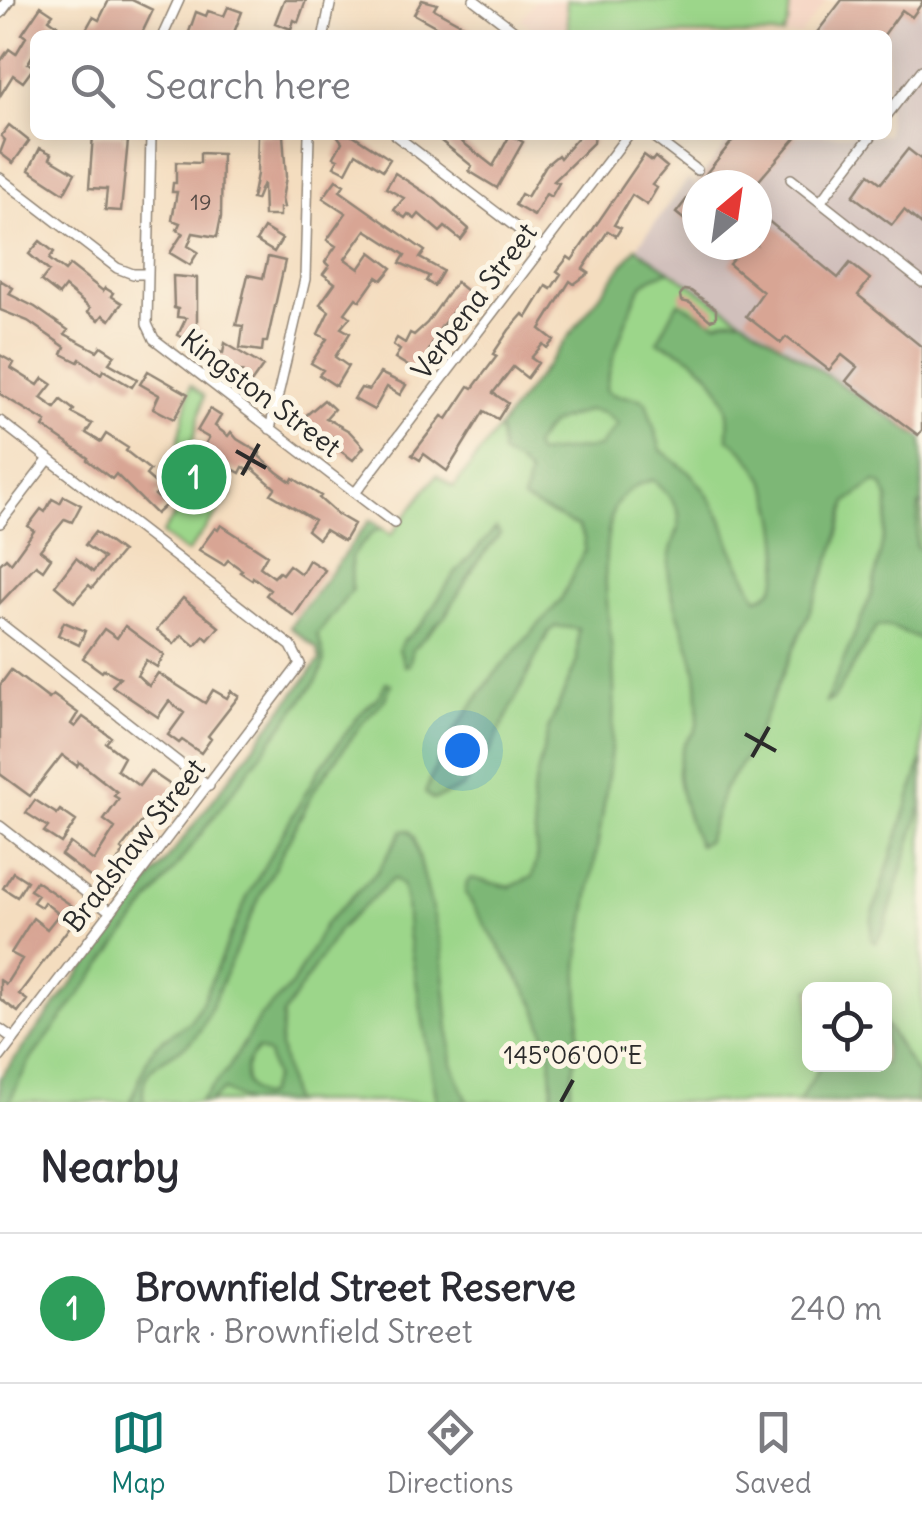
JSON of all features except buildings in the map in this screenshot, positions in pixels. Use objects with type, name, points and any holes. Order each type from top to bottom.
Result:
[{"type":"street","points":[[0,12],[9,0]]},
{"type":"street","points":[[165,30],[179,0]]},
{"type":"street","points":[[325,30],[332,0]]},
{"type":"street","points":[[474,0],[513,30]]},
{"type":"street","points":[[892,109],[922,70]]},
{"type":"street","name":"Kingston Street","points":[[151,140],[148,324],[154,339],[394,523]]},
{"type":"street","points":[[270,429],[306,278],[310,140]]},
{"type":"street","points":[[402,140],[542,248]]},
{"type":"street","name":"Verbena Street","points":[[355,494],[624,140]]},
{"type":"street","points":[[658,140],[697,170]]},
{"type":"street","points":[[820,202],[868,140]]},
{"type":"street","points":[[0,178],[117,268],[148,274]]},
{"type":"street","points":[[791,180],[922,282]]},
{"type":"street","points":[[0,421],[49,459],[0,522]]},
{"type":"street","name":"Bradshaw Street","points":[[0,1057],[297,671],[300,660],[291,646],[49,459]]},
{"type":"street","points":[[0,624],[209,786]]},
{"type":"street","points":[[0,826],[111,912]]},
{"type":"street","points":[[0,1029],[14,1039]]},
{"type":"shaded area","points":[[536,0],[827,0],[804,30],[535,30],[521,19]]},
{"type":"shaded area","points":[[839,0],[922,0],[922,440],[636,248],[682,188],[682,260],[772,260],[772,170],[707,170],[730,140],[892,140],[892,30],[816,30]]},
{"type":"green space","points":[[566,0],[790,2],[785,30],[569,30]]},
{"type":"green space","points":[[636,248],[922,440],[922,1102],[0,1102],[0,1078],[320,660],[317,649],[290,627],[370,520],[391,535],[437,475],[454,487]]},
{"type":"green space","points":[[636,248],[670,271],[642,286],[626,321],[606,391],[646,402],[661,450],[705,491],[721,517],[757,598],[768,593],[776,582],[779,567],[778,531],[771,497],[755,466],[728,438],[728,413],[711,377],[692,359],[657,342],[678,302],[716,323],[743,319],[922,439],[922,505],[916,547],[922,549],[922,640],[891,627],[877,626],[833,700],[826,702],[872,593],[888,515],[888,499],[882,485],[875,482],[847,502],[815,599],[750,751],[724,789],[707,841],[699,845],[678,778],[682,751],[698,718],[695,668],[669,577],[679,518],[668,495],[653,480],[632,489],[616,504],[606,566],[614,684],[612,740],[579,958],[579,1029],[569,1102],[553,1102],[550,1050],[535,1004],[465,893],[471,878],[510,887],[532,877],[537,859],[532,796],[548,730],[577,661],[578,629],[556,626],[549,631],[489,753],[462,788],[433,800],[425,793],[444,746],[492,677],[560,601],[585,550],[578,527],[523,500],[529,475],[518,463],[502,455],[499,428]],"holes":[[[588,410],[604,413],[618,424],[599,447],[537,454],[534,447],[551,424]]]},
{"type":"green space","points":[[191,385],[204,396],[188,461],[232,494],[187,553],[162,534],[177,512],[177,447]]},
{"type":"green space","points":[[370,520],[382,528],[373,532],[351,557],[352,590],[317,635],[324,657],[317,680],[29,1062],[9,1102],[0,1102],[0,1078],[320,660],[317,649],[290,627]]},
{"type":"green space","points":[[496,528],[500,534],[478,561],[445,616],[413,649],[409,665],[405,666],[399,650],[402,642],[423,623],[453,576]]},
{"type":"green space","points":[[386,682],[391,684],[385,699],[363,722],[316,787],[261,894],[202,1027],[190,1042],[148,1073],[144,1102],[130,1102],[156,1045],[190,1021],[202,1002],[249,893],[318,771],[360,714],[380,695]]},
{"type":"green space","points":[[922,759],[922,804],[885,926],[876,943],[871,940],[872,917]]},
{"type":"green space","points":[[409,830],[414,837],[442,949],[452,1064],[468,1102],[437,1102],[408,934],[406,901],[402,885],[394,878],[339,929],[283,1015],[280,1046],[292,1102],[246,1102],[224,1090],[209,1102],[199,1102],[228,1069],[260,1017],[292,985],[325,924],[378,871],[402,831]],"holes":[[[258,1049],[268,1054],[274,1077],[267,1095],[260,1096],[246,1080],[246,1067]]]},
{"type":"green space","points":[[892,1034],[919,1078],[916,1102],[799,1102],[817,1072],[892,1072]]},
{"type":"place","name":"Brownfield Street Reserve","points":[[194,477]]}]
